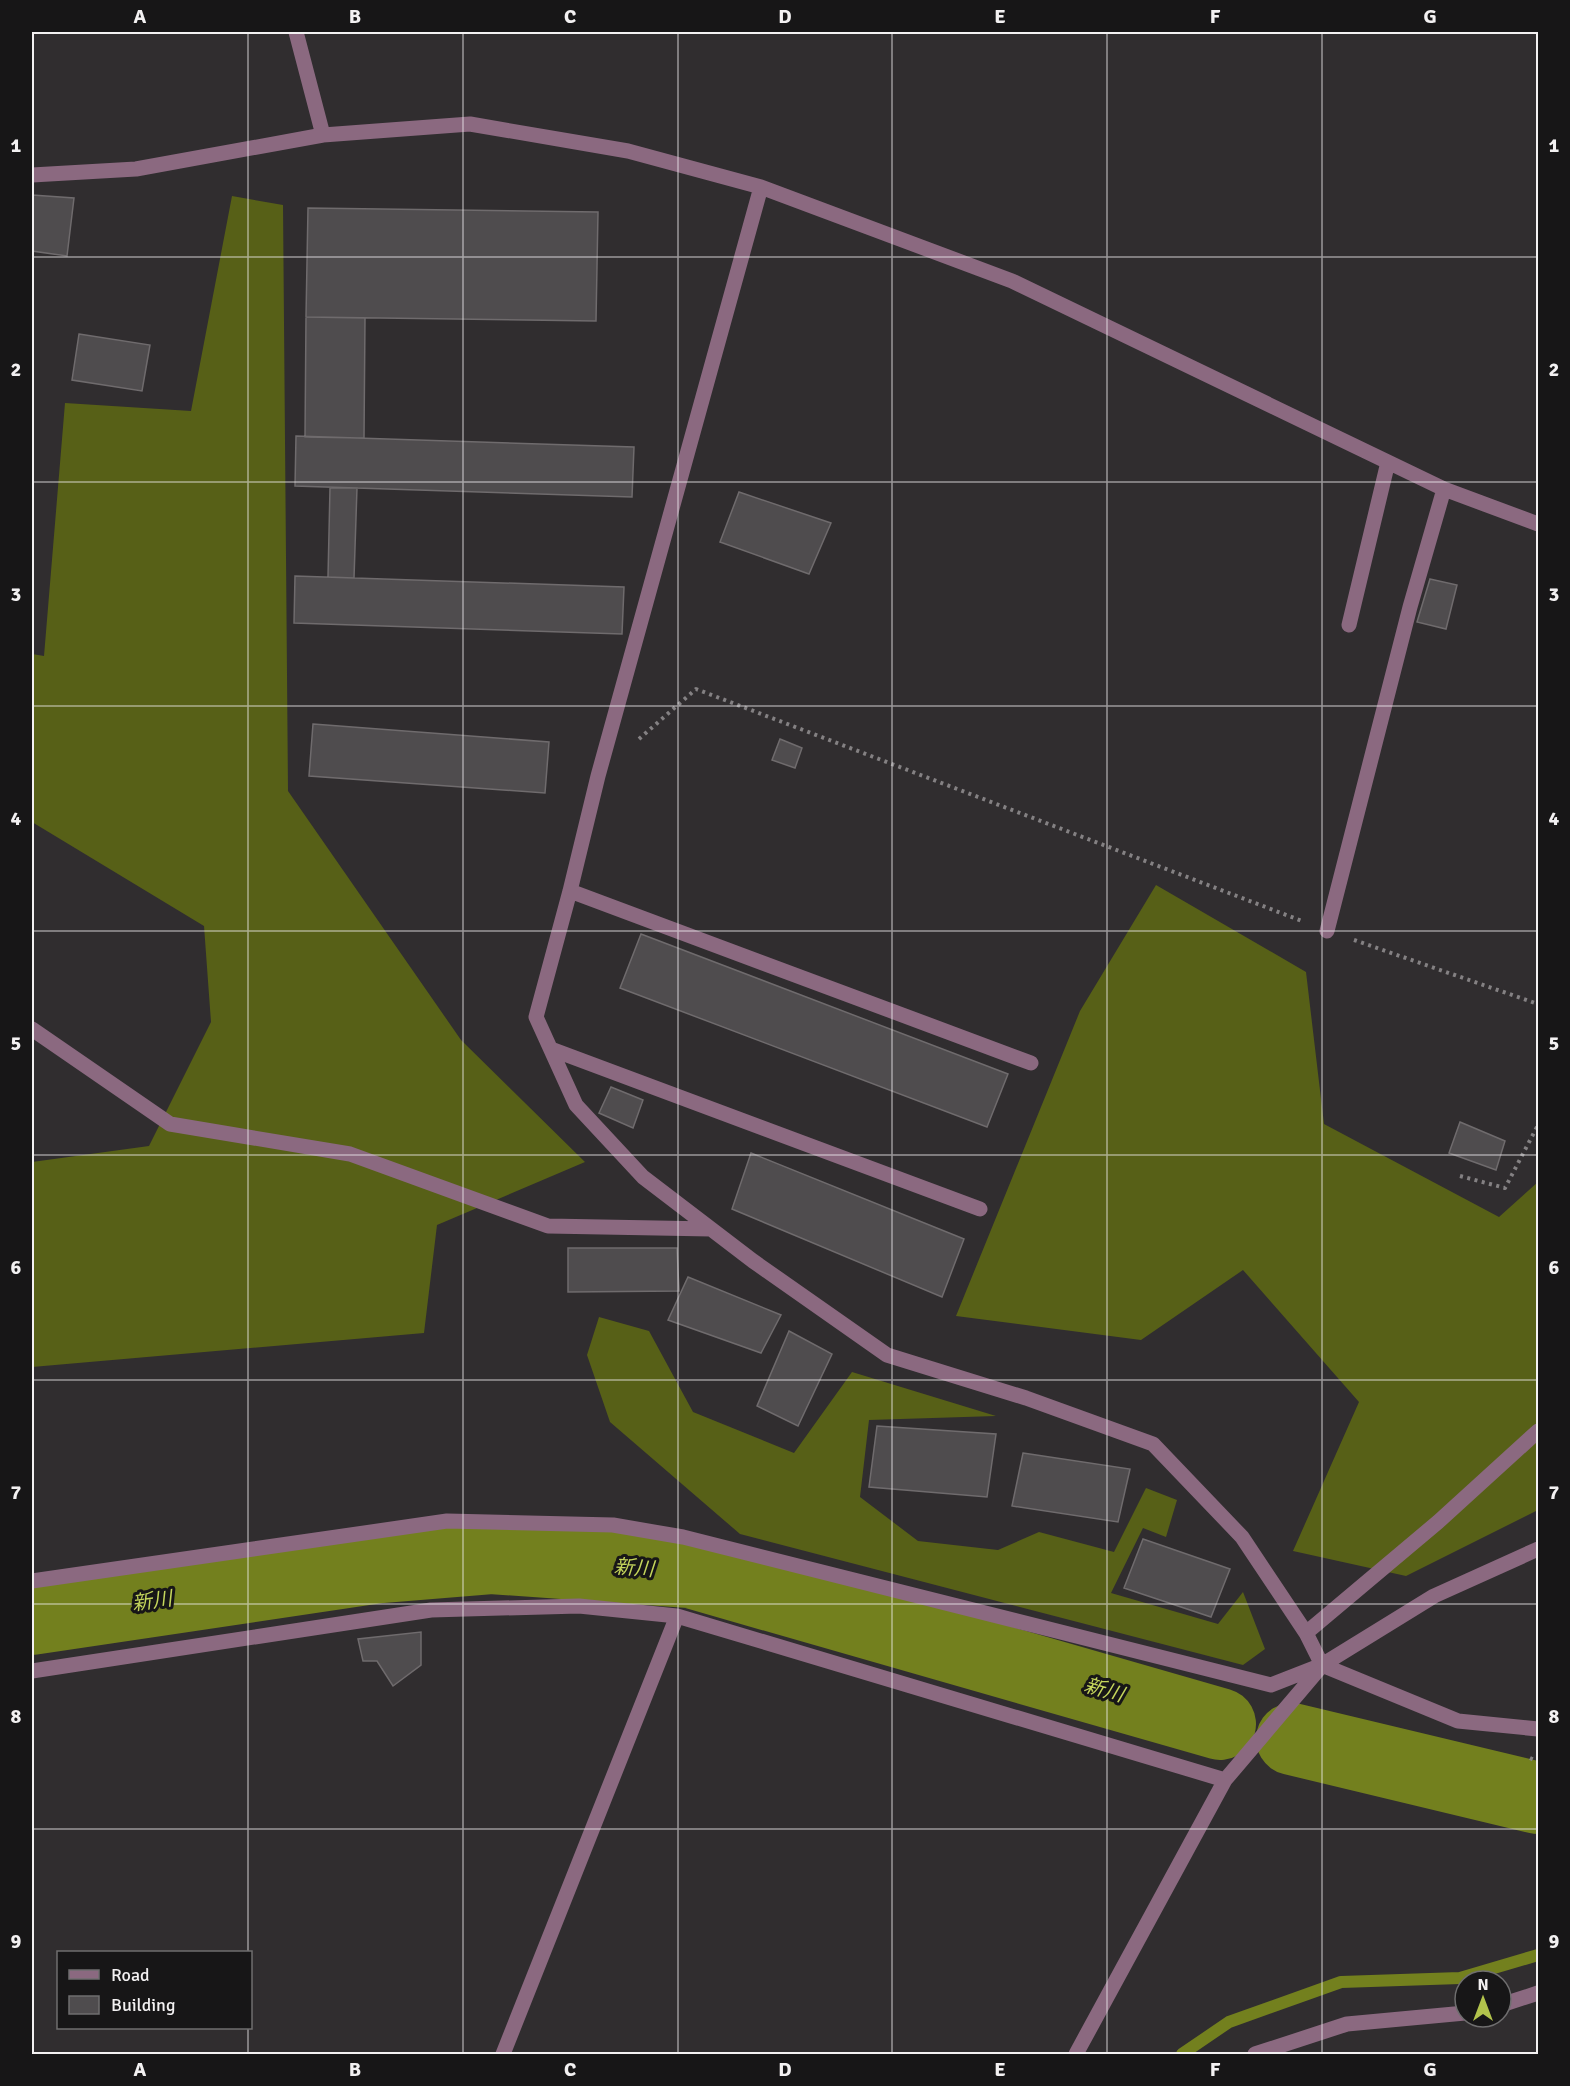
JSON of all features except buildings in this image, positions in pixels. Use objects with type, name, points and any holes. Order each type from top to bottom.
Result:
[{"type":"street","points":[[296,32],[323,135]]},
{"type":"street","points":[[32,175],[136,169],[323,135],[470,124],[628,152],[760,187],[1012,281],[1444,489],[1539,524]]},
{"type":"street","points":[[760,187],[598,776],[536,1017],[576,1105],[643,1177],[753,1261],[887,1355],[1026,1398],[1153,1444],[1242,1537],[1306,1633],[1322,1665],[1458,1721],[1539,1730]]},
{"type":"street","points":[[1349,625],[1388,462]]},
{"type":"street","points":[[1327,931],[1410,607],[1444,489]]},
{"type":"street","points":[[570,891],[1031,1063]]},
{"type":"street","points":[[32,1029],[170,1124],[350,1154],[548,1226],[711,1229]]},
{"type":"street","points":[[551,1049],[980,1209]]},
{"type":"street","points":[[1306,1633],[1438,1522],[1539,1431]]},
{"type":"street","points":[[32,1581],[447,1521],[613,1525],[683,1537],[1271,1685],[1322,1665],[1434,1596],[1539,1549]]},
{"type":"street","points":[[32,1671],[431,1610],[579,1606],[677,1616],[1225,1780]]},
{"type":"street","points":[[503,2055],[677,1616]]},
{"type":"street","points":[[1080,2053],[1225,1780],[1322,1665]]},
{"type":"street","points":[[1513,2001],[1539,1993]]},
{"type":"street","points":[[1256,2055],[1347,2024],[1453,2014]]},
{"type":"path","points":[[634,744],[696,689],[1327,931],[1539,1004]]},
{"type":"path","points":[[1460,1176],[1505,1188],[1539,1125]]},
{"type":"green space","points":[[232,196],[283,205],[288,791],[461,1040],[585,1162],[437,1225],[424,1333],[32,1367],[32,1162],[149,1146],[211,1022],[204,926],[32,822],[32,654],[44,656],[65,403],[191,411]]},
{"type":"green space","points":[[1156,885],[1306,972],[1324,1124],[1499,1217],[1538,1182],[1538,1510],[1406,1576],[1293,1551],[1359,1402],[1243,1270],[1141,1340],[956,1316],[1080,1011]]},
{"type":"green space","points":[[599,1317],[649,1331],[693,1412],[794,1453],[852,1372],[996,1416],[869,1420],[860,1497],[918,1541],[998,1550],[1039,1532],[1114,1552],[1146,1488],[1177,1500],[1166,1537],[1143,1528],[1111,1593],[1218,1624],[1243,1592],[1265,1649],[1243,1665],[740,1534],[610,1422],[587,1355]]},
{"type":"waterway","name":"新川","points":[[32,1619],[381,1567],[491,1558],[690,1572],[1220,1724]]},
{"type":"waterway","name":"新川","points":[[1292,1739],[1538,1798]]},
{"type":"waterway","points":[[1182,2054],[1229,2022],[1341,1982],[1460,1978],[1538,1955]]}]
